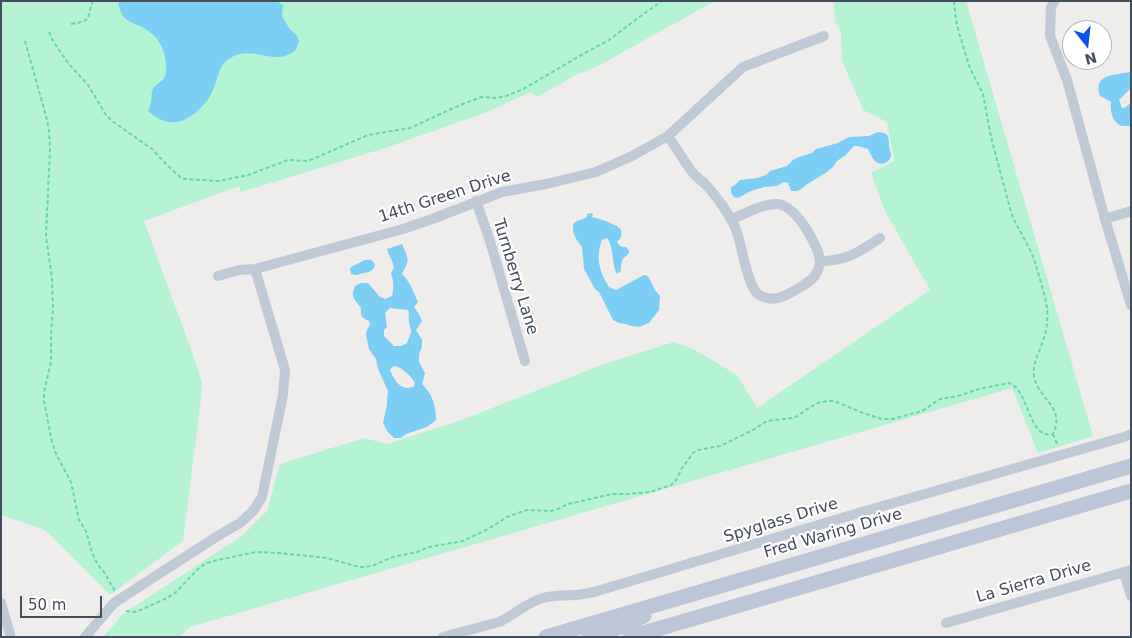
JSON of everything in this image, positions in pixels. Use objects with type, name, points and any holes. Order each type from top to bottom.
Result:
[{"type":"main road","name":"Fred Waring Drive","points":[[546,637],[1131,466]]},
{"type":"main road","points":[[630,637],[1131,491]]},
{"type":"main road","points":[[589,637],[620,628],[676,599]]},
{"type":"street","points":[[1054,1],[1051,7],[1050,36],[1067,80],[1131,305]]},
{"type":"street","name":"14th Green Drive","points":[[218,276],[403,229],[502,192],[596,172],[632,156],[668,136],[743,67],[824,36]]},
{"type":"street","points":[[668,136],[687,166],[707,186],[732,220],[754,290],[757,294],[767,299],[788,296],[816,276],[820,261],[813,240],[797,216],[784,206],[778,204],[770,205],[732,220]]},
{"type":"street","name":"Turnberry Lane","points":[[476,201],[490,241],[524,361]]},
{"type":"street","points":[[1105,219],[1131,211]]},
{"type":"street","points":[[820,261],[832,261],[849,257],[880,238]]},
{"type":"street","points":[[85,637],[114,603],[240,523],[253,511],[262,497],[283,395],[285,370],[255,268]]},
{"type":"street","name":"Spyglass Drive","points":[[443,637],[499,622],[529,603],[545,597],[576,596],[594,592],[1131,434]]},
{"type":"street","points":[[1127,571],[1131,596]]},
{"type":"street","name":"La Sierra Drive","points":[[946,623],[1127,571]]},
{"type":"street","points":[[1,603],[10,634]]},
{"type":"path","points":[[71,24],[88,20],[93,1]]},
{"type":"path","points":[[49,32],[68,63],[88,85],[106,115],[112,121],[152,149],[180,177],[219,181],[248,175],[288,160],[306,161],[368,136],[410,128],[481,97],[496,98],[506,96],[525,88],[609,40],[662,1]]},
{"type":"path","points":[[126,611],[136,612],[168,598],[200,567],[218,560],[256,552],[279,553],[327,558],[359,567],[366,567],[393,557],[417,552],[429,546],[463,540],[507,517],[527,510],[558,509],[568,504],[612,494],[650,492],[671,485],[693,453],[698,450],[720,446],[766,421],[792,418],[818,403],[827,401],[834,401],[882,419],[893,419],[922,411],[940,399],[1009,383],[1014,384],[1018,389],[1030,416],[1041,433],[1048,436],[1053,434],[1056,416],[1050,402],[1034,379],[1033,369],[1046,333],[1047,305],[1032,254],[1015,224],[1011,212],[991,137],[985,100],[970,68],[959,33],[954,1]]},
{"type":"path","points":[[25,41],[46,116],[50,149],[46,245],[52,280],[53,308],[51,362],[44,392],[44,401],[56,454],[71,482],[79,520],[86,530],[92,553],[115,592]]},
{"type":"green space","points":[[1,1],[715,1],[538,97],[531,92],[482,114],[385,148],[241,192],[239,186],[144,221],[196,363],[202,383],[202,391],[183,541],[110,595],[45,530],[1,515]]},
{"type":"green space","points":[[834,1],[966,1],[1093,436],[1038,453],[1012,388],[190,627],[179,637],[103,637],[123,614],[243,535],[267,511],[280,464],[364,438],[387,444],[459,421],[601,365],[674,342],[695,350],[737,375],[757,408],[930,290],[886,213],[871,173],[894,161],[887,122],[863,110],[842,60],[841,33],[835,21]]},
{"type":"water","points":[[118,1],[278,2],[283,5],[282,16],[299,41],[295,51],[281,57],[244,53],[232,57],[224,63],[210,96],[196,113],[176,122],[166,121],[148,111],[153,89],[166,74],[166,63],[161,45],[155,36],[123,16]]},
{"type":"water","points":[[1131,72],[1131,88],[1119,100],[1122,108],[1131,103],[1131,126],[1122,126],[1114,119],[1111,112],[1111,102],[1100,96],[1099,83],[1106,77]]},
{"type":"water","points":[[878,132],[886,134],[888,138],[891,156],[885,163],[876,162],[868,149],[854,146],[827,172],[797,191],[791,191],[788,183],[784,182],[777,186],[751,191],[738,198],[734,197],[731,193],[731,187],[740,180],[766,175],[770,171],[787,166],[799,157],[812,153],[816,149],[838,143],[849,137],[869,136]]},
{"type":"water","points":[[591,213],[593,214],[592,217],[608,222],[621,230],[620,239],[617,241],[619,245],[626,247],[629,251],[629,254],[622,260],[621,271],[617,274],[607,238],[602,240],[599,259],[603,276],[609,287],[616,290],[644,275],[648,276],[660,296],[659,310],[649,323],[639,327],[613,320],[599,292],[595,289],[584,269],[582,247],[573,232],[573,224]]},
{"type":"water","points":[[402,244],[407,255],[407,263],[402,274],[410,284],[418,302],[414,307],[422,321],[416,330],[422,340],[419,362],[425,373],[422,384],[431,396],[436,415],[436,420],[427,427],[406,434],[401,438],[394,438],[387,431],[383,423],[388,391],[378,369],[376,359],[369,349],[366,335],[370,325],[369,321],[362,316],[361,308],[353,296],[355,286],[361,283],[368,283],[380,297],[385,299],[392,296],[393,279],[391,273],[394,268],[387,249]],"holes":[[[390,308],[408,310],[409,312],[411,332],[407,343],[401,346],[394,346],[384,336],[384,330],[387,327],[385,313]],[[395,366],[409,375],[415,383],[414,386],[406,388],[399,384],[390,370]]]},
{"type":"water","points":[[365,260],[373,262],[375,265],[372,270],[357,275],[351,274],[351,267]]}]
